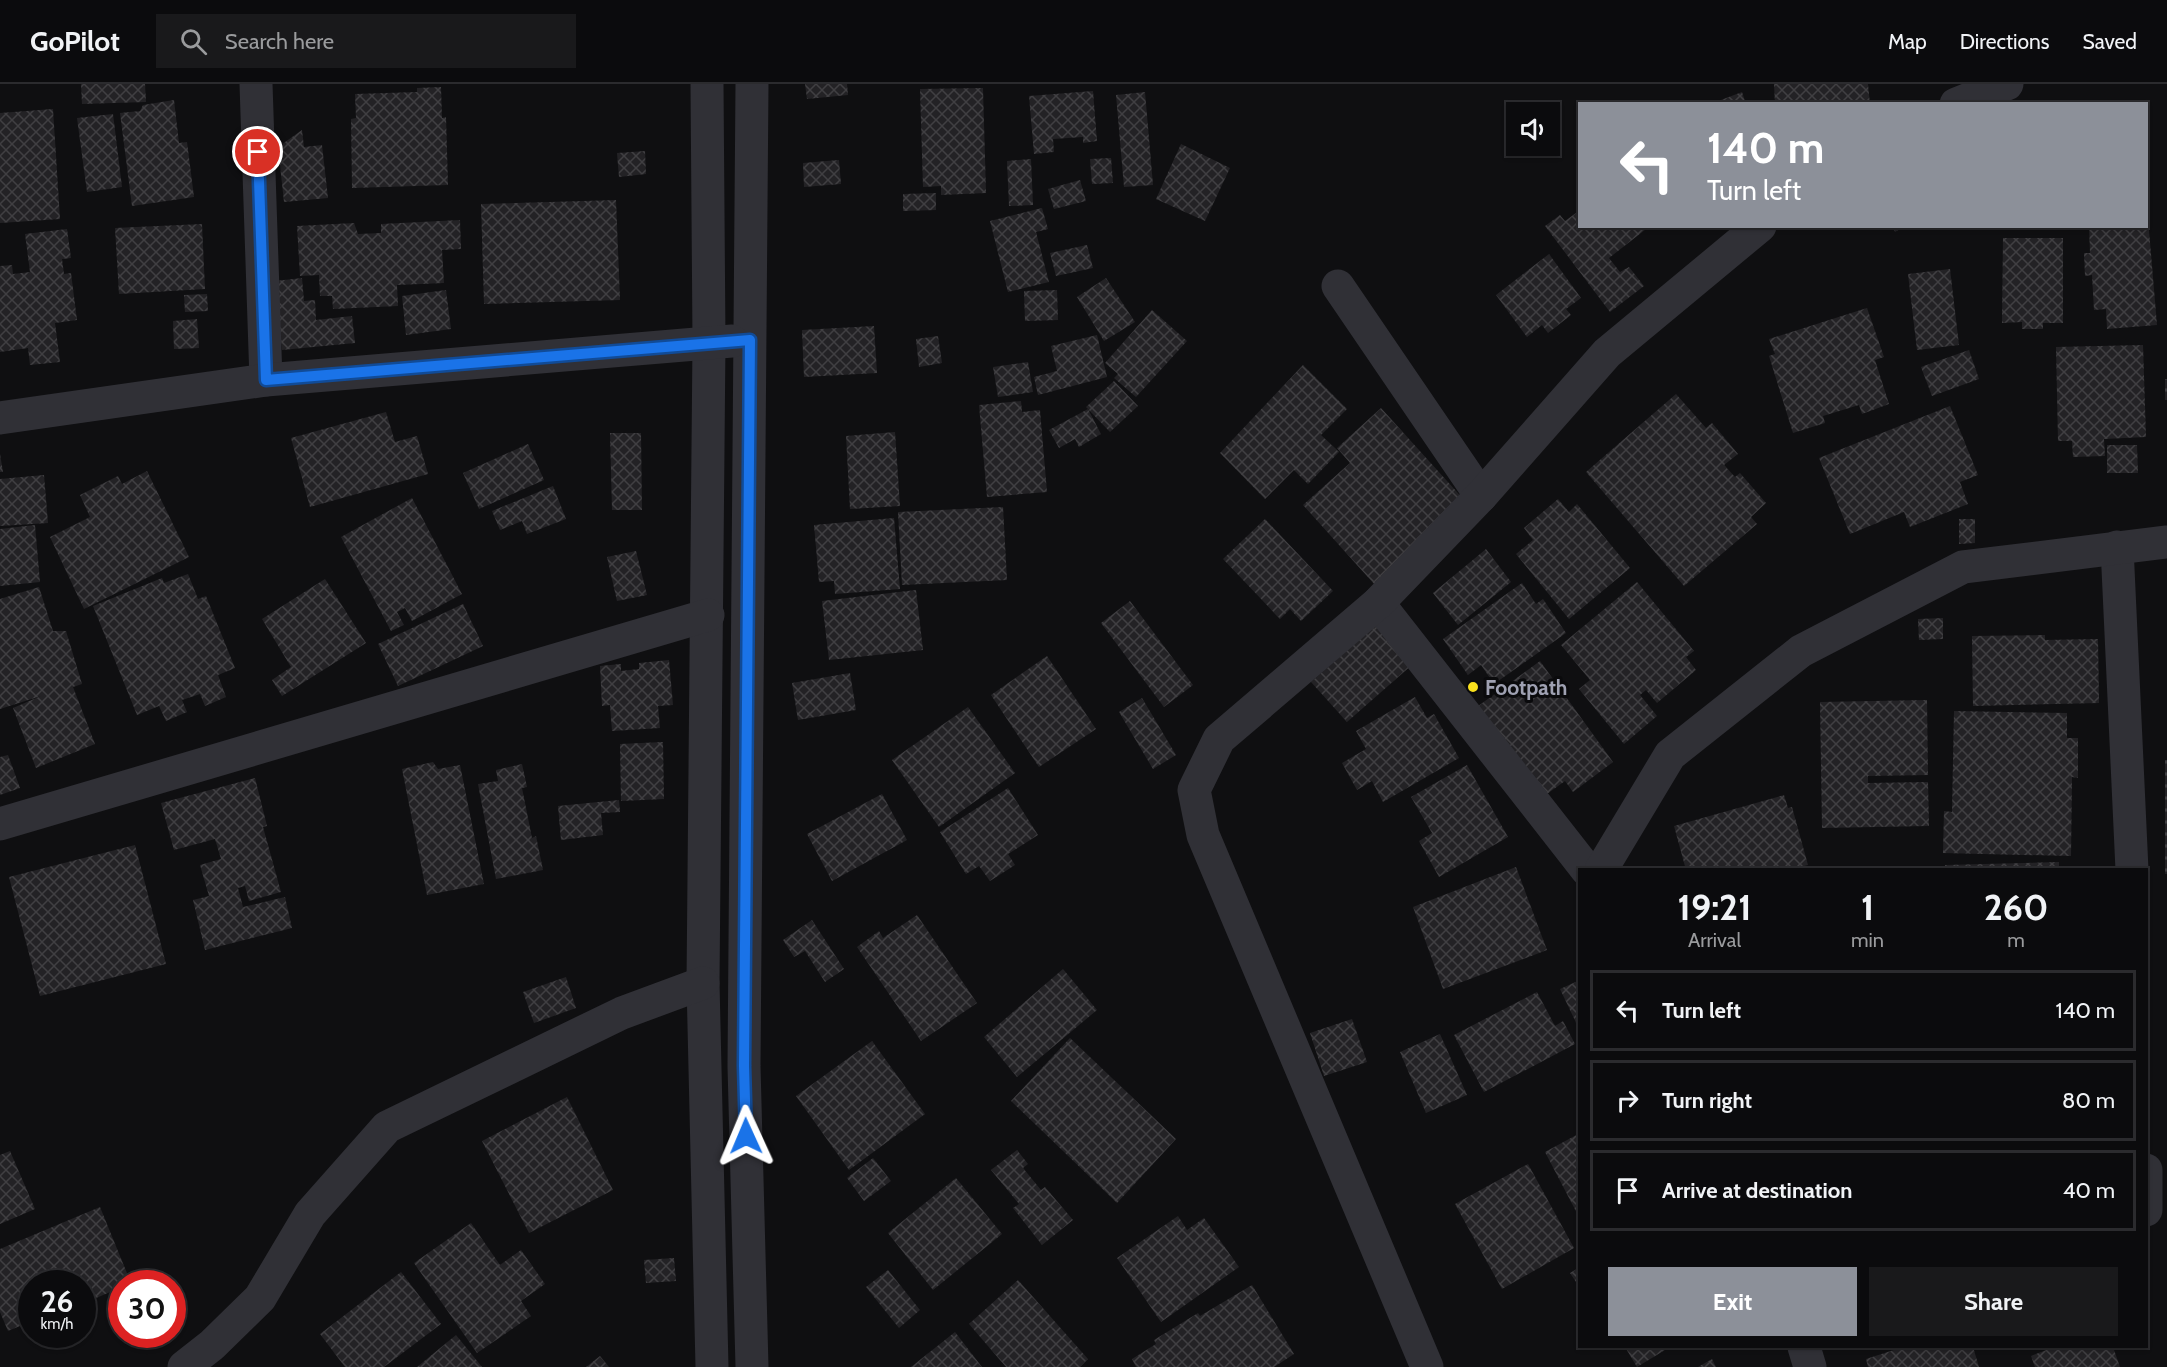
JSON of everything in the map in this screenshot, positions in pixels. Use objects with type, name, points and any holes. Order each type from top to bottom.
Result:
[{"type":"street","points":[[256,84],[266,380]]},
{"type":"street","points":[[707,84],[708,615],[703,982],[712,1367]]},
{"type":"street","points":[[752,84],[744,1066],[752,1367]]},
{"type":"street","points":[[1961,102],[2007,84]]},
{"type":"street","points":[[1427,1367],[1203,836],[1194,790],[1219,739],[1378,603],[1481,496],[1607,353],[1758,228]]},
{"type":"street","points":[[1338,286],[1481,496]]},
{"type":"street","points":[[0,418],[266,380],[750,340]]},
{"type":"street","points":[[1602,868],[1670,755],[1801,651],[1963,567],[2167,542]]},
{"type":"street","points":[[2117,547],[2132,868]]},
{"type":"street","points":[[1378,603],[1585,868]]},
{"type":"street","points":[[0,824],[708,615]]},
{"type":"street","points":[[184,1367],[212,1345],[260,1298],[310,1214],[387,1127],[622,1013],[703,982]]},
{"type":"street","points":[[1804,1348],[1810,1367]]},
{"type":"building","points":[[81,84],[145,84],[146,102],[82,104]]},
{"type":"building","points":[[805,84],[847,84],[848,95],[807,99]]},
{"type":"building","points":[[1774,84],[1868,84],[1870,102],[1775,102]]},
{"type":"building","points":[[441,87],[442,118],[446,117],[448,185],[352,188],[351,119],[356,118],[355,94],[417,92],[417,88]]},
{"type":"building","points":[[983,88],[986,193],[941,195],[941,186],[923,187],[920,89]]},
{"type":"building","points":[[1093,91],[1097,141],[1083,143],[1083,137],[1053,139],[1054,152],[1034,154],[1029,96]]},
{"type":"building","points":[[1145,92],[1153,185],[1124,187],[1116,95]]},
{"type":"building","points":[[1742,92],[1745,102],[1716,102]]},
{"type":"building","points":[[174,100],[179,143],[187,142],[194,197],[132,206],[120,113],[140,111],[143,105]]},
{"type":"building","points":[[53,109],[60,219],[0,223],[0,113]]},
{"type":"building","points":[[113,114],[122,187],[87,192],[77,118]]},
{"type":"building","points":[[302,130],[304,147],[322,145],[328,198],[284,202],[278,147]]},
{"type":"building","points":[[1181,144],[1230,168],[1205,221],[1156,199]]},
{"type":"building","points":[[645,151],[646,174],[619,177],[617,153]]},
{"type":"building","points":[[1111,158],[1113,183],[1092,184],[1090,159]]},
{"type":"building","points":[[1031,159],[1033,205],[1009,206],[1007,161]]},
{"type":"building","points":[[839,160],[841,184],[804,187],[803,163]]},
{"type":"building","points":[[1080,180],[1086,201],[1054,209],[1048,189]]},
{"type":"building","points":[[936,193],[936,210],[903,211],[903,194]]},
{"type":"building","points":[[616,200],[620,300],[484,304],[481,204]]},
{"type":"building","points":[[1042,208],[1048,229],[1036,232],[1049,282],[1008,292],[990,221]]},
{"type":"building","points":[[1578,211],[1578,228],[1647,228],[1609,258],[1620,272],[1629,267],[1644,286],[1610,312],[1545,226],[1560,215],[1565,221]]},
{"type":"building","points":[[2148,219],[2157,325],[2107,329],[2106,309],[2094,310],[2092,275],[2085,276],[2084,253],[2090,253],[2089,228],[2148,228]]},
{"type":"building","points":[[460,220],[461,249],[442,250],[444,283],[397,285],[398,306],[333,309],[332,296],[320,296],[319,275],[300,276],[297,226],[354,223],[358,234],[381,233],[381,224]]},
{"type":"building","points":[[202,224],[205,289],[119,294],[115,228]]},
{"type":"building","points":[[67,229],[71,258],[62,259],[64,274],[71,273],[77,320],[55,323],[60,362],[30,365],[28,348],[0,352],[0,266],[12,265],[13,274],[30,272],[25,234]]},
{"type":"building","points":[[2003,238],[2063,238],[2063,323],[2043,323],[2043,329],[2022,329],[2022,322],[2002,323]]},
{"type":"building","points":[[1087,245],[1093,268],[1056,276],[1050,253]]},
{"type":"building","points":[[1549,254],[1581,298],[1566,309],[1571,315],[1548,333],[1542,325],[1527,337],[1496,295]]},
{"type":"building","points":[[1950,269],[1959,345],[1917,350],[1908,274]]},
{"type":"building","points":[[302,278],[304,301],[315,300],[316,320],[352,316],[355,343],[282,350],[275,281]]},
{"type":"building","points":[[1106,278],[1135,322],[1104,341],[1077,297]]},
{"type":"building","points":[[446,290],[451,329],[406,335],[402,296]]},
{"type":"building","points":[[1057,290],[1058,320],[1025,321],[1024,291]]},
{"type":"building","points":[[207,294],[208,311],[185,312],[184,295]]},
{"type":"building","points":[[1867,308],[1884,357],[1875,360],[1889,404],[1862,414],[1859,405],[1823,416],[1825,423],[1793,433],[1769,356],[1775,354],[1769,339]]},
{"type":"building","points":[[1152,310],[1187,341],[1136,397],[1114,378],[1118,374],[1105,363]]},
{"type":"building","points":[[197,319],[199,348],[174,349],[173,321]]},
{"type":"building","points":[[874,326],[877,373],[804,377],[802,330]]},
{"type":"building","points":[[1097,335],[1107,377],[1038,395],[1034,377],[1057,371],[1051,346]]},
{"type":"building","points":[[938,336],[942,363],[919,367],[916,339]]},
{"type":"building","points":[[2143,345],[2146,437],[2104,439],[2105,456],[2073,457],[2072,441],[2058,441],[2056,347]]},
{"type":"building","points":[[1969,350],[1979,379],[1932,396],[1921,367]]},
{"type":"building","points":[[1028,362],[1033,392],[998,397],[993,367]]},
{"type":"building","points":[[1303,365],[1347,409],[1321,435],[1339,452],[1308,484],[1294,470],[1265,499],[1220,453]]},
{"type":"building","points":[[2165,379],[2167,379],[2167,400],[2165,400]]},
{"type":"building","points":[[1114,381],[1138,406],[1110,432],[1086,407]]},
{"type":"building","points":[[1676,394],[1706,428],[1712,423],[1738,454],[1724,465],[1735,477],[1740,473],[1766,503],[1751,517],[1757,524],[1684,586],[1586,472]]},
{"type":"building","points":[[1021,401],[1022,412],[1040,410],[1047,492],[987,497],[979,405]]},
{"type":"building","points":[[1950,406],[1978,475],[1960,482],[1968,504],[1910,527],[1904,512],[1850,534],[1819,458]]},
{"type":"building","points":[[1381,408],[1466,502],[1375,585],[1303,505],[1350,463],[1337,448]]},
{"type":"building","points":[[1088,409],[1101,434],[1079,447],[1075,439],[1059,448],[1049,430]]},
{"type":"building","points":[[386,412],[395,442],[417,436],[428,474],[310,507],[291,438]]},
{"type":"building","points":[[895,432],[900,506],[850,509],[846,436]]},
{"type":"building","points":[[610,433],[641,433],[642,510],[612,510]]},
{"type":"building","points":[[528,444],[544,480],[479,509],[463,473]]},
{"type":"building","points":[[2107,445],[2137,445],[2138,473],[2107,473]]},
{"type":"building","points":[[0,454],[3,472],[0,472]]},
{"type":"building","points":[[147,471],[189,557],[84,609],[50,537],[90,517],[80,495],[118,476],[122,484]]},
{"type":"building","points":[[44,475],[48,523],[0,526],[0,479]]},
{"type":"building","points":[[553,486],[566,519],[527,534],[522,521],[500,530],[492,511]]},
{"type":"building","points":[[412,498],[462,594],[412,621],[405,608],[397,612],[404,625],[391,631],[341,537]]},
{"type":"building","points":[[1558,499],[1569,512],[1577,504],[1630,568],[1569,619],[1516,554],[1533,540],[1524,528]]},
{"type":"building","points":[[1003,507],[1007,580],[902,585],[898,512]]},
{"type":"building","points":[[894,518],[900,589],[835,594],[834,581],[819,582],[814,525]]},
{"type":"building","points":[[1265,519],[1333,591],[1301,621],[1290,609],[1280,619],[1223,559]]},
{"type":"building","points":[[1959,519],[1975,519],[1975,543],[1959,544]]},
{"type":"building","points":[[35,525],[40,582],[0,586],[0,529]]},
{"type":"building","points":[[1486,549],[1511,582],[1458,625],[1433,593]]},
{"type":"building","points":[[636,551],[647,595],[617,601],[607,557]]},
{"type":"building","points":[[188,574],[198,599],[206,596],[235,668],[218,675],[226,697],[205,706],[200,694],[182,700],[187,712],[166,721],[159,706],[137,715],[93,606],[162,578],[164,583]]},
{"type":"building","points":[[325,579],[366,643],[282,696],[272,680],[291,667],[262,619]]},
{"type":"building","points":[[1637,582],[1694,651],[1686,657],[1696,670],[1657,703],[1646,690],[1640,695],[1657,716],[1624,744],[1579,689],[1590,680],[1561,645]]},
{"type":"building","points":[[1522,583],[1536,604],[1543,599],[1566,633],[1494,684],[1481,665],[1468,675],[1443,639]]},
{"type":"building","points":[[39,587],[53,631],[66,631],[82,684],[73,687],[95,744],[36,768],[13,708],[41,696],[0,709],[0,599]]},
{"type":"building","points":[[916,590],[923,650],[829,660],[822,601]]},
{"type":"building","points":[[1130,601],[1193,685],[1164,707],[1101,623]]},
{"type":"building","points":[[463,604],[483,646],[398,686],[378,644]]},
{"type":"building","points":[[1943,618],[1943,639],[1919,640],[1918,619]]},
{"type":"building","points":[[1378,623],[1413,664],[1347,722],[1311,682]]},
{"type":"building","points":[[2045,635],[2045,640],[2098,639],[2099,703],[1973,706],[1972,636]]},
{"type":"building","points":[[1047,656],[1096,729],[1039,767],[991,695]]},
{"type":"building","points":[[669,660],[673,705],[658,706],[660,728],[612,731],[610,705],[602,706],[600,666],[621,664],[621,671],[639,669],[639,663]]},
{"type":"building","points":[[1540,661],[1613,762],[1573,792],[1565,781],[1540,799],[1474,709]]},
{"type":"building","points":[[850,673],[856,710],[798,720],[792,683]]},
{"type":"building","points":[[1415,697],[1427,718],[1434,714],[1459,758],[1383,802],[1372,781],[1357,790],[1342,763],[1366,749],[1356,731]]},
{"type":"building","points":[[1142,698],[1176,755],[1153,769],[1119,712]]},
{"type":"building","points":[[1927,700],[1928,775],[1868,776],[1868,783],[1928,782],[1929,826],[1822,828],[1820,702]]},
{"type":"building","points":[[968,707],[1015,773],[939,827],[892,760]]},
{"type":"building","points":[[1954,711],[2067,713],[2067,738],[2078,738],[2078,778],[2072,777],[2071,856],[1943,853],[1944,811],[1952,812]]},
{"type":"building","points":[[663,742],[664,799],[621,801],[620,744]]},
{"type":"building","points":[[8,755],[20,788],[0,795],[0,757]]},
{"type":"building","points":[[2165,760],[2167,760],[2167,874],[2165,874]]},
{"type":"building","points":[[433,762],[438,769],[460,765],[484,884],[427,895],[402,769]]},
{"type":"building","points":[[522,764],[527,787],[522,788],[532,838],[536,836],[543,870],[496,879],[478,784],[498,781],[496,770]]},
{"type":"building","points":[[1467,765],[1508,837],[1439,877],[1419,841],[1432,833],[1411,797]]},
{"type":"building","points":[[255,778],[267,826],[263,827],[281,892],[249,901],[245,886],[238,888],[243,907],[285,897],[292,928],[205,950],[193,900],[209,896],[200,865],[221,859],[215,839],[174,850],[161,803]]},
{"type":"building","points":[[1008,788],[1038,835],[1008,854],[1015,865],[990,881],[979,866],[966,874],[940,832]]},
{"type":"building","points":[[882,794],[907,840],[832,881],[807,834]]},
{"type":"building","points":[[1784,795],[1788,808],[1792,807],[1808,865],[1797,868],[1685,868],[1674,826]]},
{"type":"building","points":[[619,800],[620,812],[601,813],[603,835],[561,840],[558,806]]},
{"type":"building","points":[[135,845],[166,964],[40,996],[9,877]]},
{"type":"building","points":[[2059,862],[2059,868],[1946,868],[1945,865]]},
{"type":"building","points":[[1516,867],[1547,950],[1443,989],[1413,907]]},
{"type":"building","points":[[917,915],[977,1003],[921,1041],[857,947],[879,931],[883,938]]},
{"type":"building","points":[[812,920],[844,969],[825,982],[805,951],[794,957],[783,940]]},
{"type":"building","points":[[1063,969],[1097,1010],[1017,1077],[984,1037]]},
{"type":"building","points":[[566,977],[576,1008],[534,1023],[523,992]]},
{"type":"building","points":[[1578,981],[1578,1027],[1560,989]]},
{"type":"building","points":[[1537,992],[1555,1026],[1563,1021],[1575,1044],[1484,1092],[1454,1035]]},
{"type":"building","points":[[1352,1019],[1367,1062],[1324,1076],[1310,1033]]},
{"type":"building","points":[[1440,1034],[1467,1095],[1426,1113],[1400,1052]]},
{"type":"building","points":[[1070,1038],[1176,1139],[1117,1203],[1011,1101]]},
{"type":"building","points":[[872,1041],[925,1114],[849,1170],[796,1096]]},
{"type":"building","points":[[567,1097],[613,1190],[529,1233],[482,1141]]},
{"type":"building","points":[[1578,1134],[1578,1215],[1545,1152]]},
{"type":"building","points":[[1017,1150],[1028,1164],[1023,1168],[1041,1190],[1045,1187],[1073,1220],[1042,1245],[1013,1208],[1019,1204],[991,1170]]},
{"type":"building","points":[[10,1151],[35,1209],[0,1224],[0,1155]]},
{"type":"building","points":[[873,1158],[891,1181],[864,1201],[847,1178]]},
{"type":"building","points":[[1528,1164],[1574,1248],[1502,1289],[1455,1204]]},
{"type":"building","points":[[956,1178],[1002,1234],[933,1290],[888,1233]]},
{"type":"building","points":[[100,1207],[126,1270],[108,1270],[108,1293],[96,1298],[96,1270],[18,1270],[18,1327],[8,1331],[0,1312],[0,1249]]},
{"type":"building","points":[[1178,1216],[1187,1230],[1204,1218],[1239,1267],[1161,1322],[1117,1258]]},
{"type":"building","points":[[471,1223],[500,1265],[521,1250],[545,1284],[521,1301],[531,1316],[477,1353],[414,1263]]},
{"type":"building","points":[[674,1258],[676,1281],[646,1283],[644,1260]]},
{"type":"building","points":[[1578,1268],[1578,1285],[1570,1273]]},
{"type":"building","points":[[888,1270],[920,1310],[899,1328],[866,1287]]},
{"type":"building","points":[[401,1272],[441,1324],[384,1367],[345,1367],[320,1334]]},
{"type":"building","points":[[1018,1280],[1088,1359],[1080,1367],[1006,1367],[969,1324]]},
{"type":"building","points":[[1252,1285],[1294,1354],[1274,1367],[1136,1367],[1132,1359],[1156,1344],[1154,1340],[1198,1313],[1200,1316]]},
{"type":"building","points":[[955,1332],[982,1367],[911,1367]]},
{"type":"building","points":[[456,1335],[482,1367],[417,1367]]},
{"type":"building","points":[[1626,1348],[1668,1348],[1637,1367]]},
{"type":"building","points":[[1900,1348],[1973,1348],[1979,1367],[1868,1367],[1866,1359]]},
{"type":"building","points":[[2051,1348],[2113,1348],[2120,1367],[2035,1367],[2031,1356]]},
{"type":"building","points":[[600,1356],[609,1367],[586,1367]]},
{"type":"building","points":[[1712,1359],[1716,1367],[1698,1367]]},
{"type":"place","name":"Footpath","points":[[1473,687]]},
{"type":"route","points":[[258,152],[266,380],[750,340],[746,607],[744,1066],[746,1136]]}]
